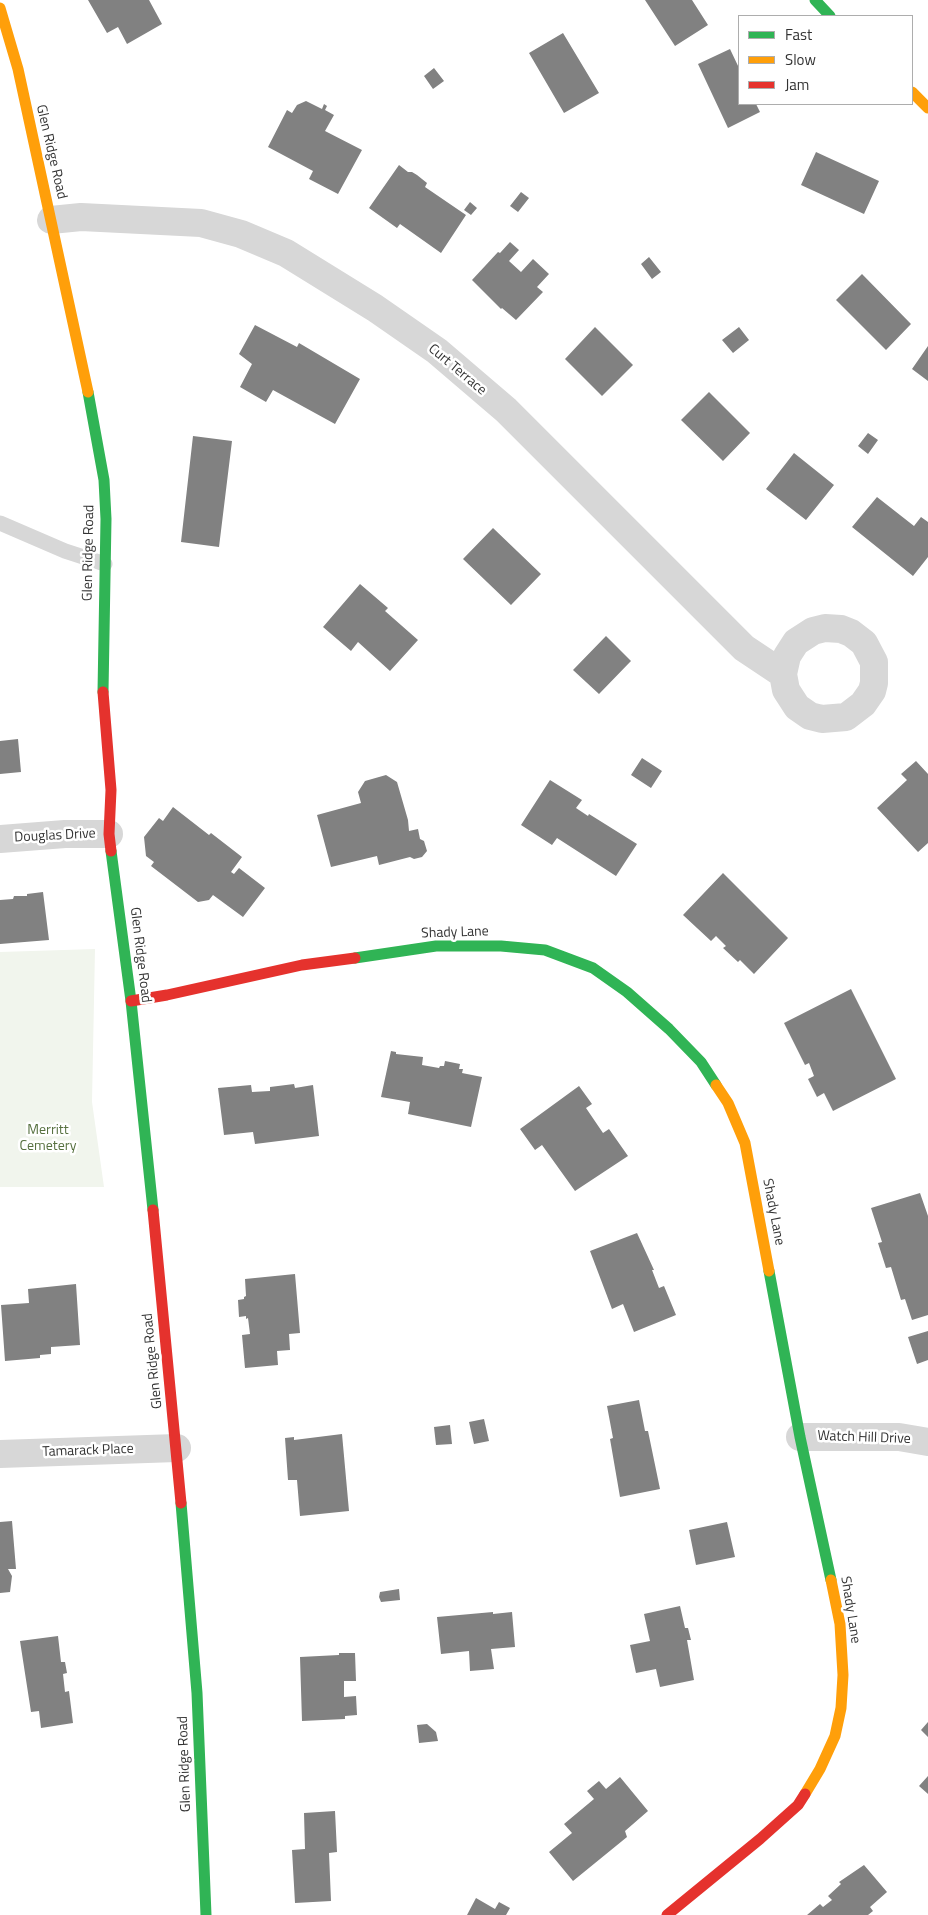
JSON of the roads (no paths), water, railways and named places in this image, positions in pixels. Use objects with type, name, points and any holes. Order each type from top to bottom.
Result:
[{"type":"street","points":[[815,0],[829,15]]},
{"type":"street","name":"Glen Ridge Road","points":[[0,8],[18,69],[95,425],[104,480],[106,564],[102,620],[102,680],[111,790],[109,834],[131,1001],[177,1448],[197,1693],[206,1915]]},
{"type":"street","points":[[913,93],[928,108]]},
{"type":"street","name":"Curt Terrace","points":[[51,220],[81,217],[201,223],[241,234],[286,253],[375,308],[437,352],[506,410],[744,648],[783,674]]},
{"type":"street","name":"Douglas Drive","points":[[0,839],[64,834],[109,834]]},
{"type":"street","name":"Shady Lane","points":[[131,1001],[302,965],[436,946],[501,946],[546,950],[593,968],[627,992],[669,1028],[702,1062],[728,1103],[745,1143],[800,1437],[840,1624],[843,1675],[841,1708],[835,1736],[820,1769],[798,1805],[760,1839],[667,1915]]},
{"type":"street","name":"Watch Hill Drive","points":[[800,1437],[899,1437],[928,1442]]},
{"type":"street","name":"Tamarack Place","points":[[0,1454],[177,1448]]},
{"type":"lane","points":[[0,523],[64,551],[106,564]]},
{"type":"park label","name":"Merritt Cemetery","points":[[48,1140]]}]
